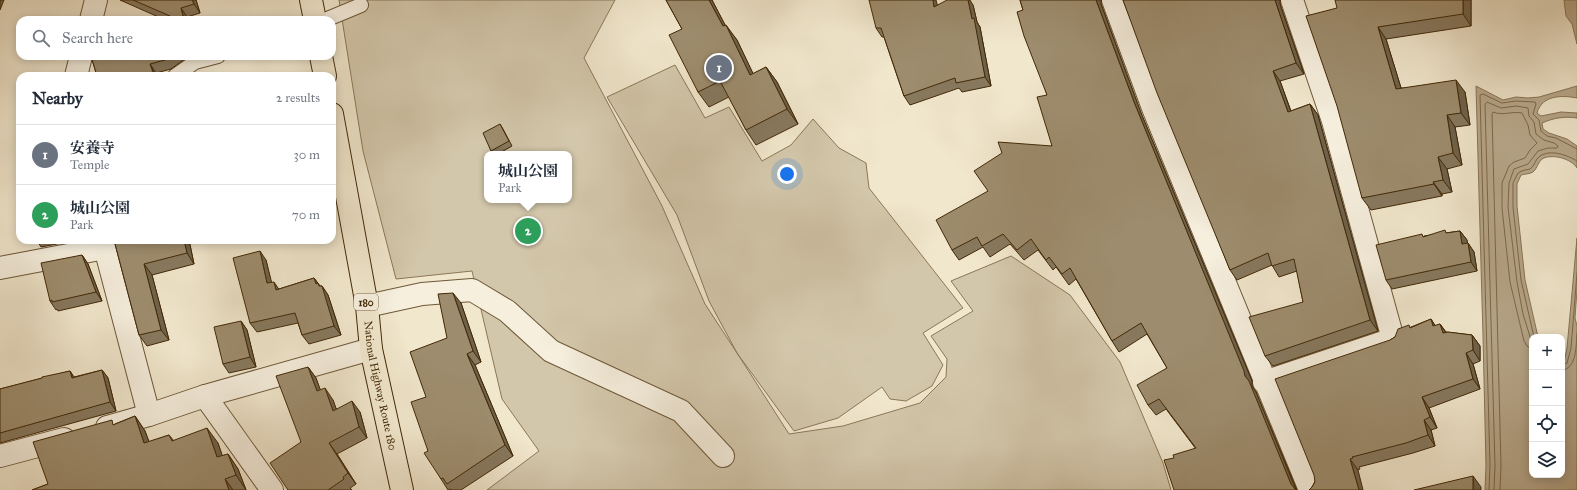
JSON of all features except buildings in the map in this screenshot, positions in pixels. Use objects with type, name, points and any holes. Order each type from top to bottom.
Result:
[{"type":"highway","points":[[311,0],[314,16]]},
{"type":"highway","points":[[322,60],[324,72]]},
{"type":"highway","name":"National Highway Route 180","points":[[336,136],[367,306],[371,349],[402,490]]},
{"type":"street","points":[[92,16],[96,0]]},
{"type":"street","points":[[1113,0],[1153,108],[1264,382],[1310,490]]},
{"type":"street","points":[[1264,382],[1394,338],[1333,121],[1292,0]]},
{"type":"street","points":[[77,72],[80,60]]},
{"type":"street","points":[[0,268],[104,244],[149,415]]},
{"type":"street","points":[[367,306],[422,294],[472,290],[507,311],[551,351],[681,411],[723,456]]},
{"type":"street","points":[[0,456],[149,415],[205,396],[371,349]]},
{"type":"street","points":[[205,396],[272,490]]},
{"type":"lane","points":[[335,16],[361,5]]},
{"type":"lane","points":[[180,72],[195,62],[203,60]]},
{"type":"shaded area","points":[[339,0],[615,0],[584,58],[662,206],[705,304],[789,434],[843,426],[920,403],[946,377],[947,359],[931,336],[973,311],[951,281],[1011,256],[1070,295],[1120,362],[1163,463],[1171,490],[487,490],[539,451],[502,399],[472,271],[396,279],[363,151]]},
{"type":"shaded area","points":[[675,65],[705,118],[729,107],[762,161],[791,145],[813,119],[839,148],[866,163],[869,188],[963,308],[923,333],[943,365],[932,386],[906,401],[890,399],[882,387],[838,418],[794,431],[737,353],[709,301],[677,215],[607,97]]},
{"type":"water","points":[[1564,0],[1577,0],[1577,44],[1572,24],[1566,16]]},
{"type":"water","points":[[1476,86],[1503,100],[1516,97],[1539,97],[1577,86],[1577,98],[1553,98],[1543,103],[1537,113],[1541,116],[1561,112],[1577,113],[1577,118],[1559,118],[1542,123],[1543,129],[1549,133],[1567,139],[1577,146],[1577,168],[1571,162],[1561,158],[1546,157],[1542,159],[1533,172],[1521,175],[1517,184],[1517,206],[1525,280],[1537,334],[1529,334],[1529,478],[1565,478],[1565,357],[1577,238],[1577,290],[1575,318],[1577,326],[1577,490],[1485,490],[1486,466]]},
{"type":"place","name":"安養寺","points":[[719,68]]},
{"type":"place","name":"城山公園","points":[[528,231]]}]
